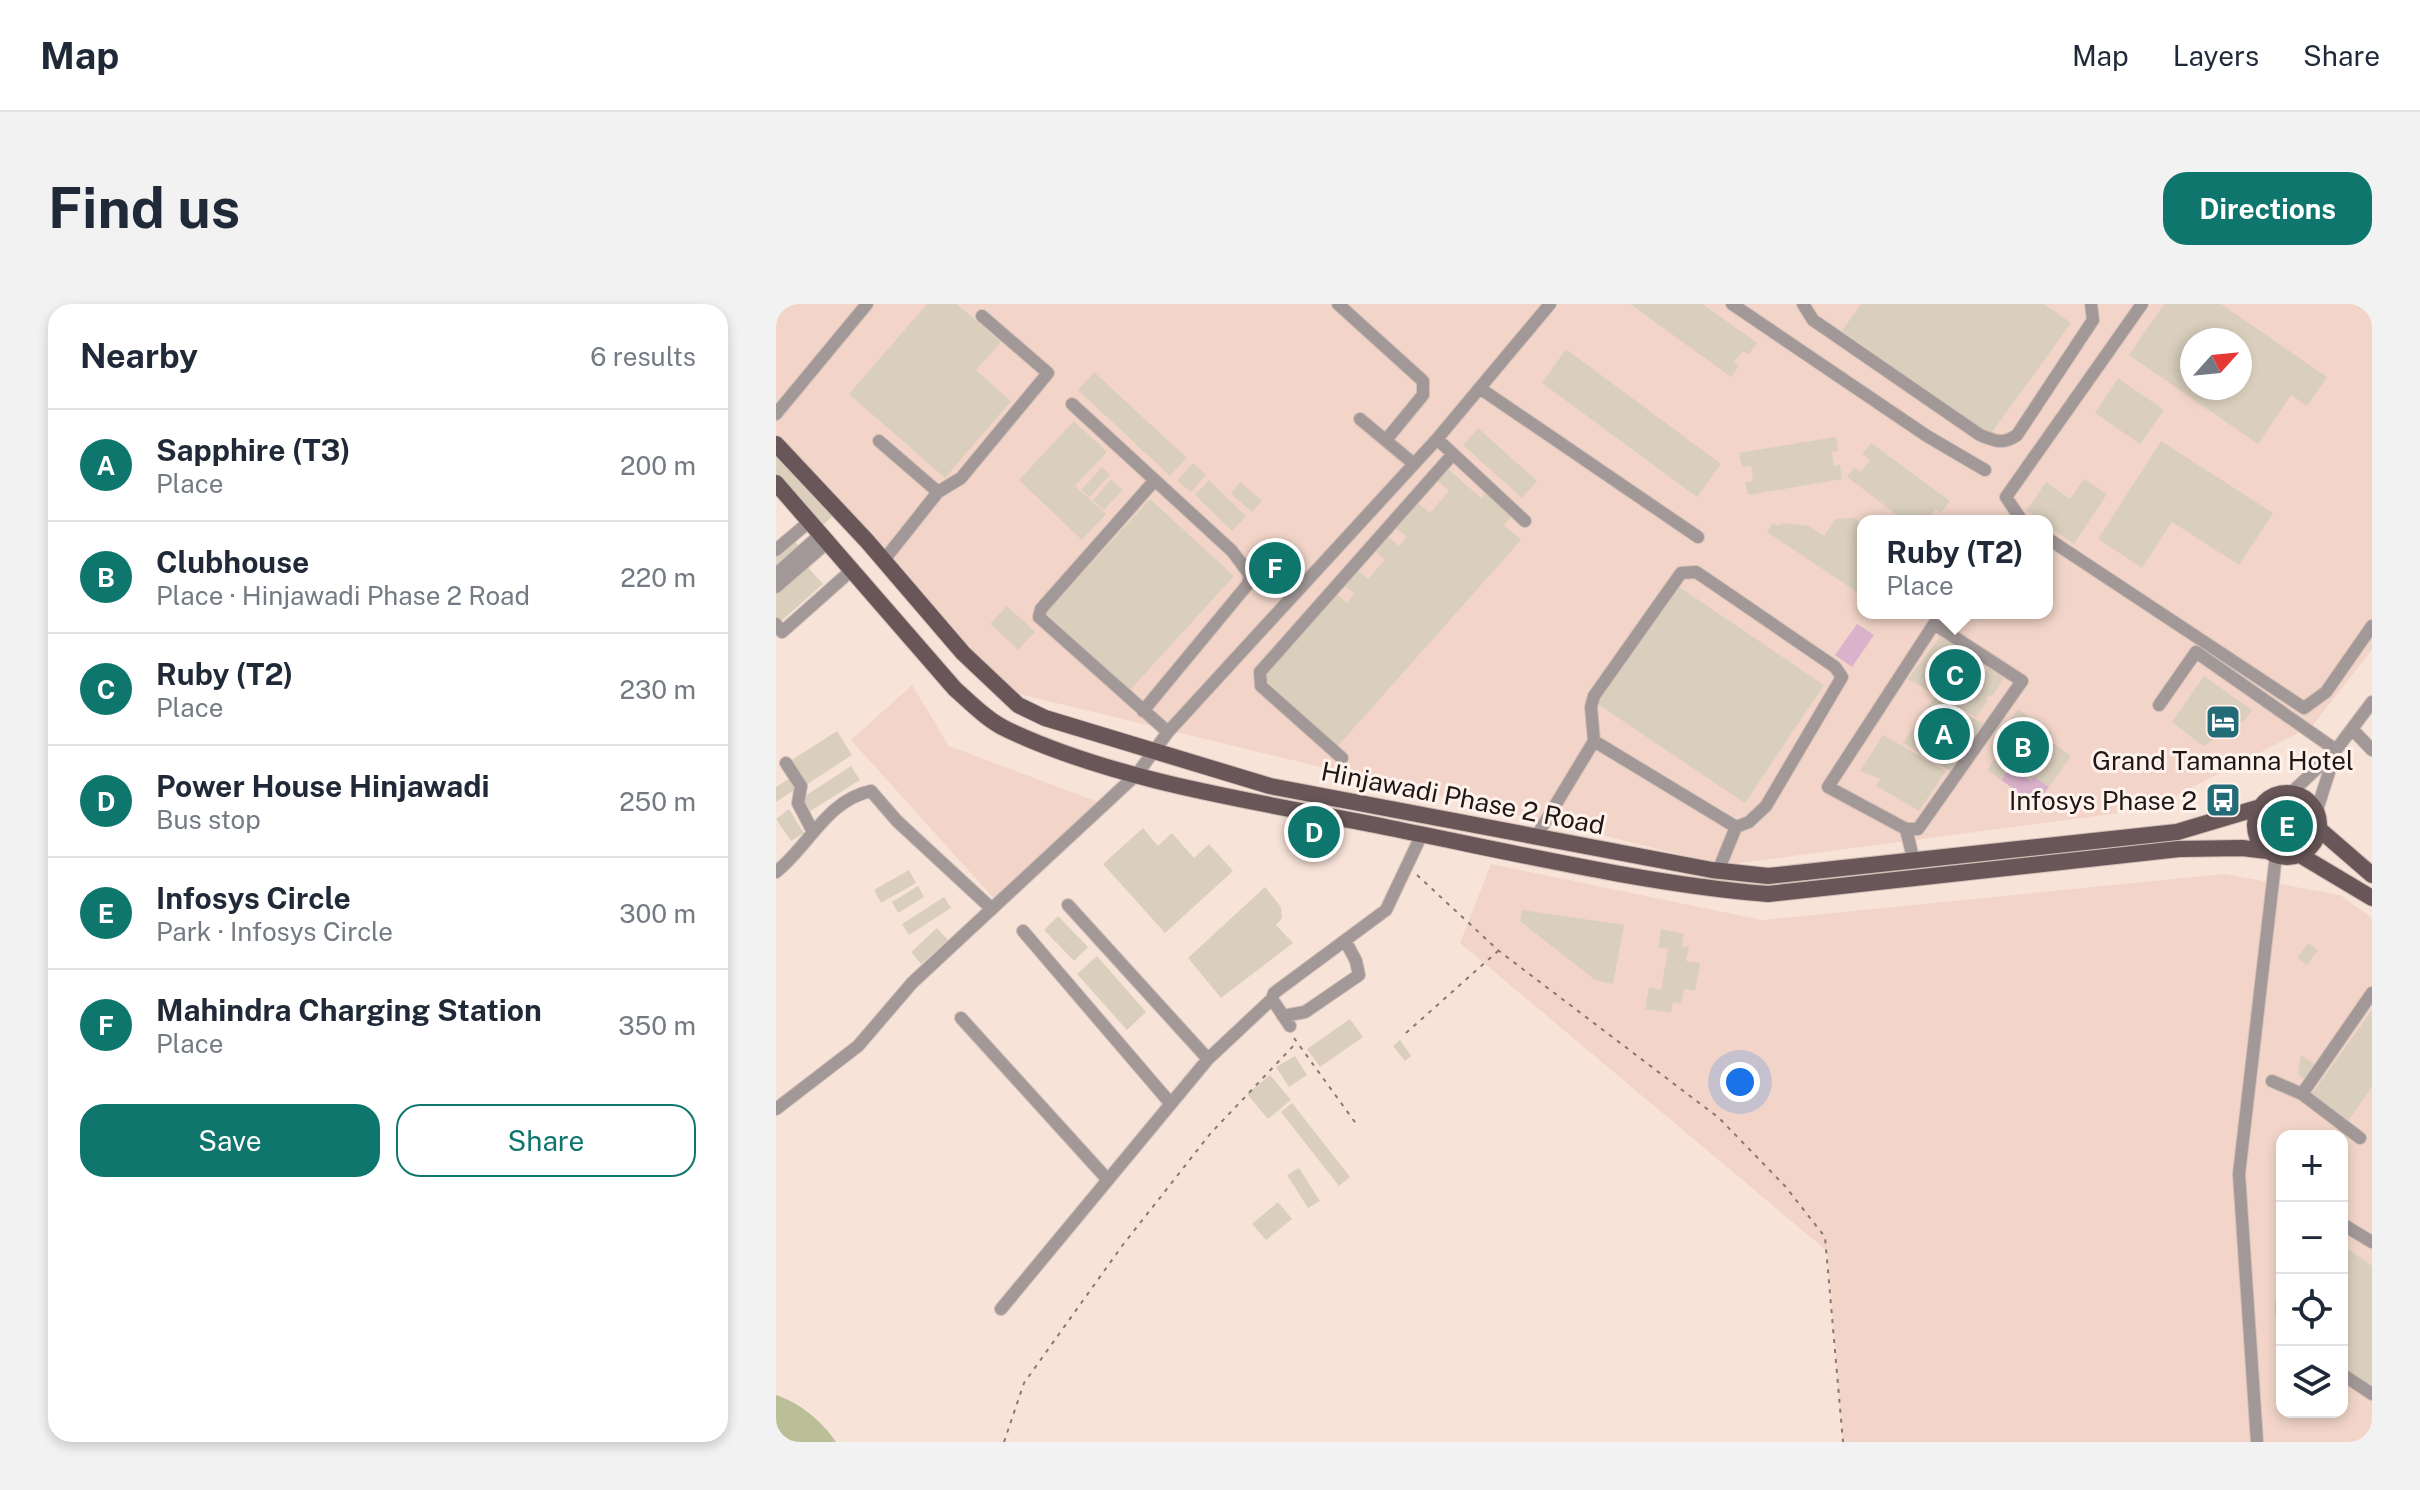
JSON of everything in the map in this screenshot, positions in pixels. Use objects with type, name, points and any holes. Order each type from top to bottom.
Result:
[{"type":"main road","name":"Hinjawadi Phase 2 Road","points":[[776,444],[884,560],[963,653],[1018,705],[1077,730],[1270,786],[1724,872],[1805,874],[2177,832],[2261,807]]},
{"type":"main road","name":"Hinjawadi Phase 2 Road","points":[[779,492],[820,532],[955,689],[1004,728],[1137,774],[1422,834],[1726,890],[1768,894],[2179,849],[2242,848],[2272,853]]},
{"type":"main road","points":[[2372,875],[2317,821],[2306,800],[2290,794],[2274,796],[2261,807],[2256,830],[2272,853],[2300,855],[2372,898]]},
{"type":"main road","points":[[2300,855],[2313,844],[2317,821]]},
{"type":"main road","points":[[1724,872],[1726,890]]},
{"type":"street","points":[[776,414],[867,304]]},
{"type":"street","points":[[1338,304],[1423,381],[1423,395],[1386,440]]},
{"type":"street","points":[[776,1109],[858,1046],[912,983],[1137,774],[1168,732],[1437,439],[1546,309],[1529,304]]},
{"type":"street","points":[[1732,304],[1927,436],[1985,470]]},
{"type":"street","points":[[1803,304],[1813,320],[1980,435],[1997,442],[2008,441],[2017,435],[2093,320],[2091,304]]},
{"type":"street","points":[[2018,515],[2006,497],[2142,304]]},
{"type":"street","points":[[884,560],[938,492],[961,478],[1048,373],[982,316]]},
{"type":"street","points":[[1481,389],[1698,537]]},
{"type":"street","points":[[1072,404],[1240,559],[1251,579],[1143,711]]},
{"type":"street","points":[[1360,419],[1414,464]]},
{"type":"street","points":[[1437,439],[1525,521]]},
{"type":"street","points":[[879,441],[938,492]]},
{"type":"street","points":[[1342,758],[1259,681],[1260,672],[1453,454]]},
{"type":"street","points":[[1155,480],[1041,609],[1039,617],[1168,732]]},
{"type":"street","points":[[1366,513],[1385,530]]},
{"type":"street","points":[[776,550],[793,536],[820,532]]},
{"type":"street","points":[[776,574],[820,532]]},
{"type":"street","points":[[776,587],[820,532]]},
{"type":"street","points":[[793,536],[805,548]]},
{"type":"street","points":[[2053,542],[2304,708],[2326,692],[2372,626]]},
{"type":"street","points":[[1332,551],[1352,567]]},
{"type":"street","points":[[776,624],[782,632],[853,569]]},
{"type":"street","points":[[1536,837],[1594,741],[1591,707],[1594,696],[1676,577],[1688,571],[1696,572],[1835,667],[1842,677],[1766,806],[1749,822],[1736,827]]},
{"type":"street","points":[[1289,598],[1310,614]]},
{"type":"street","points":[[1906,829],[1918,829],[2022,681],[1934,624],[1828,787],[1906,829],[1914,862]]},
{"type":"street","points":[[2159,705],[2196,652],[2336,750]]},
{"type":"street","points":[[2290,794],[2336,750],[2372,702]]},
{"type":"street","points":[[2352,729],[2372,750]]},
{"type":"street","points":[[1594,741],[1736,827]]},
{"type":"street","points":[[2317,821],[2336,750]]},
{"type":"street","points":[[786,763],[801,786],[798,803],[813,832]]},
{"type":"street","points":[[776,872],[802,849],[821,821],[857,794],[871,791],[897,821],[992,909]]},
{"type":"street","points":[[1724,872],[1736,827]]},
{"type":"street","points":[[1001,1309],[1208,1059],[1272,999],[1274,993],[1386,910],[1422,834]]},
{"type":"street","points":[[2257,1442],[2239,1174],[2272,853]]},
{"type":"street","points":[[1068,905],[1208,1059]]},
{"type":"street","points":[[1023,931],[1171,1104]]},
{"type":"street","points":[[1272,999],[1287,1021],[1359,975],[1346,942]]},
{"type":"street","points":[[2302,1094],[2372,993]]},
{"type":"street","points":[[961,1018],[1108,1180]]},
{"type":"street","points":[[2272,1081],[2302,1094],[2360,1138]]},
{"type":"street","points":[[2348,1228],[2372,1242]]},
{"type":"street","points":[[2348,1378],[2372,1394]]},
{"type":"path","points":[[1407,866],[1499,951],[1719,1118],[1807,1212],[1825,1237],[1843,1442]]},
{"type":"path","points":[[1406,1033],[1499,951]]},
{"type":"path","points":[[1004,1442],[1024,1383],[1122,1246],[1210,1134],[1296,1043],[1357,1125]]},
{"type":"shaded area","points":[[776,304],[2372,304],[2372,650],[2312,726],[2150,809],[1724,865],[1358,776],[1349,786],[1329,769],[1003,690],[776,437]]},
{"type":"shaded area","points":[[1857,624],[1874,635],[1852,667],[1835,655]]},
{"type":"shaded area","points":[[912,685],[949,746],[1101,803],[996,901],[851,740]]},
{"type":"shaded area","points":[[2011,766],[2030,780],[2034,776],[2049,787],[2041,798],[2028,799],[2001,780]]},
{"type":"shaded area","points":[[1491,864],[1762,920],[2224,874],[2340,895],[2372,918],[2372,1442],[1843,1442],[1827,1251],[1460,943]]},
{"type":"green space","points":[[2287,806],[2300,812],[2306,825],[2300,838],[2287,844],[2274,838],[2268,825],[2274,812]]},
{"type":"green space","points":[[776,1395],[810,1414],[836,1442],[776,1442]]},
{"type":"building","points":[[927,304],[957,304],[1001,342],[976,370],[1011,401],[945,478],[849,394]]},
{"type":"building","points":[[1630,304],[1703,304],[1757,343],[1748,355],[1743,351],[1734,362],[1739,366],[1731,377]]},
{"type":"building","points":[[1861,304],[2044,304],[2071,323],[1990,435],[1842,331]]},
{"type":"building","points":[[2164,304],[2221,304],[2327,377],[2307,406],[2291,395],[2258,444],[2194,400],[2252,400],[2252,328],[2180,328],[2180,390],[2129,355]]},
{"type":"building","points":[[1566,349],[1721,464],[1697,497],[1542,383]]},
{"type":"building","points":[[1094,372],[1187,458],[1170,476],[1078,390]]},
{"type":"building","points":[[2118,378],[2164,410],[2140,444],[2095,413]]},
{"type":"building","points":[[1074,421],[1107,452],[1075,486],[1106,514],[1082,540],[1019,480]]},
{"type":"building","points":[[1478,428],[1537,481],[1522,498],[1463,445]]},
{"type":"building","points":[[776,436],[844,506],[813,534],[776,494]]},
{"type":"building","points":[[1836,437],[1838,451],[1832,452],[1834,466],[1840,465],[1842,479],[1748,495],[1745,482],[1753,481],[1751,466],[1742,467],[1739,453]]},
{"type":"building","points":[[2161,441],[2273,513],[2239,565],[2172,522],[2142,568],[2098,539]]},
{"type":"building","points":[[1871,443],[1950,501],[1941,513],[1936,509],[1932,515],[1897,515],[1847,477],[1854,467],[1861,472],[1870,460],[1862,454]]},
{"type":"building","points":[[1193,463],[1206,475],[1191,492],[1177,481]]},
{"type":"building","points":[[1102,467],[1110,475],[1090,497],[1081,490]]},
{"type":"building","points":[[1447,468],[1481,498],[1488,490],[1515,513],[1504,525],[1521,540],[1338,746],[1262,677],[1336,593],[1347,603],[1354,594],[1344,585],[1357,570],[1368,579],[1385,560],[1374,550],[1387,536],[1399,546],[1407,537],[1395,527],[1417,502],[1430,513],[1449,491],[1436,480]]},
{"type":"building","points":[[1111,479],[1123,490],[1104,510],[1093,500]]},
{"type":"building","points":[[2084,479],[2107,494],[2074,544],[2053,529],[2053,515],[2034,515],[2026,511],[2046,482],[2070,499]]},
{"type":"building","points":[[1209,480],[1246,516],[1232,531],[1195,495]]},
{"type":"building","points":[[1240,482],[1262,501],[1252,512],[1231,494]]},
{"type":"building","points":[[1150,499],[1234,576],[1130,690],[1046,613]]},
{"type":"building","points":[[1835,519],[1857,520],[1857,592],[1767,532],[1773,523],[1777,526],[1783,523],[1809,526],[1824,536]]},
{"type":"building","points":[[792,538],[801,549],[776,570],[776,552]]},
{"type":"building","points":[[1276,548],[1288,561],[1276,575],[1262,561]]},
{"type":"building","points":[[805,564],[823,584],[779,623],[776,619],[776,591]]},
{"type":"building","points":[[1675,584],[1824,685],[1745,803],[1596,703]]},
{"type":"building","points":[[1007,606],[1035,632],[1018,650],[990,624]]},
{"type":"building","points":[[1940,637],[1980,659],[1975,665],[1985,672],[1989,668],[2004,678],[1993,695],[1986,698],[1988,701],[1976,717],[1908,679]]},
{"type":"building","points":[[2204,676],[2252,710],[2244,721],[2203,746],[2172,722]]},
{"type":"building","points":[[1934,698],[1986,725],[1953,773],[1903,743]]},
{"type":"building","points":[[2018,709],[2052,733],[2040,751],[2045,755],[2053,743],[2071,756],[2049,787],[2034,776],[2031,781],[2011,766],[2001,780],[1987,770],[2007,742],[1999,736]]},
{"type":"building","points":[[837,731],[852,755],[803,787],[787,763]]},
{"type":"building","points":[[1883,735],[1946,771],[1919,811],[1876,786],[1880,779],[1860,771]]},
{"type":"building","points":[[851,766],[860,780],[807,813],[799,800]]},
{"type":"building","points":[[793,776],[800,786],[776,802],[776,787]]},
{"type":"building","points":[[789,809],[804,833],[791,841],[776,819]]},
{"type":"building","points":[[1143,828],[1158,846],[1172,833],[1194,858],[1209,844],[1233,871],[1165,933],[1103,864]]},
{"type":"building","points":[[909,870],[916,883],[881,903],[874,890]]},
{"type":"building","points":[[918,886],[924,897],[898,913],[892,902]]},
{"type":"building","points":[[1265,887],[1281,907],[1282,918],[1276,925],[1293,943],[1221,998],[1188,958]]},
{"type":"building","points":[[944,897],[951,908],[909,935],[902,924]]},
{"type":"building","points":[[1522,910],[1624,925],[1613,984],[1595,980],[1520,921]]},
{"type":"building","points":[[1058,916],[1088,947],[1074,961],[1044,930]]},
{"type":"building","points":[[937,928],[948,940],[921,964],[911,952]]},
{"type":"building","points":[[1661,929],[1684,934],[1682,946],[1689,947],[1686,961],[1700,963],[1695,991],[1684,989],[1681,1004],[1673,1002],[1671,1013],[1645,1009],[1649,987],[1661,990],[1668,949],[1658,948]]},
{"type":"building","points":[[2308,943],[2318,950],[2307,965],[2297,958]]},
{"type":"building","points":[[1097,956],[1146,1012],[1127,1030],[1077,974]]},
{"type":"building","points":[[2372,1010],[2372,1087],[2348,1121],[2311,1095]]},
{"type":"building","points":[[1350,1019],[1363,1037],[1320,1067],[1307,1049]]},
{"type":"building","points":[[1400,1040],[1411,1056],[1405,1061],[1393,1046]]},
{"type":"building","points":[[2301,1055],[2318,1066],[2308,1082],[2298,1074]]},
{"type":"building","points":[[1295,1056],[1307,1075],[1289,1087],[1276,1067]]},
{"type":"building","points":[[1270,1075],[1291,1100],[1268,1119],[1247,1094]]},
{"type":"building","points":[[1292,1103],[1350,1177],[1339,1186],[1281,1112]]},
{"type":"building","points":[[1299,1168],[1320,1201],[1308,1208],[1287,1175]]},
{"type":"building","points":[[1278,1202],[1292,1219],[1266,1240],[1252,1224]]},
{"type":"building","points":[[2348,1249],[2372,1266],[2372,1387],[2348,1371]]},
{"type":"place","name":"Mahindra Charging Station","points":[[1275,568]]},
{"type":"place","name":"Ruby (T2)","points":[[1955,675]]},
{"type":"place","name":"Grand Tamanna Hotel","points":[[2223,722]]},
{"type":"place","name":"Sapphire (T3)","points":[[1944,734]]},
{"type":"place","name":"Clubhouse","points":[[2023,747]]},
{"type":"place","name":"Infosys Phase 2","points":[[2223,800]]},
{"type":"place","name":"Infosys Circle","points":[[2287,826]]},
{"type":"place","name":"Power House Hinjawadi","points":[[1314,832]]}]
